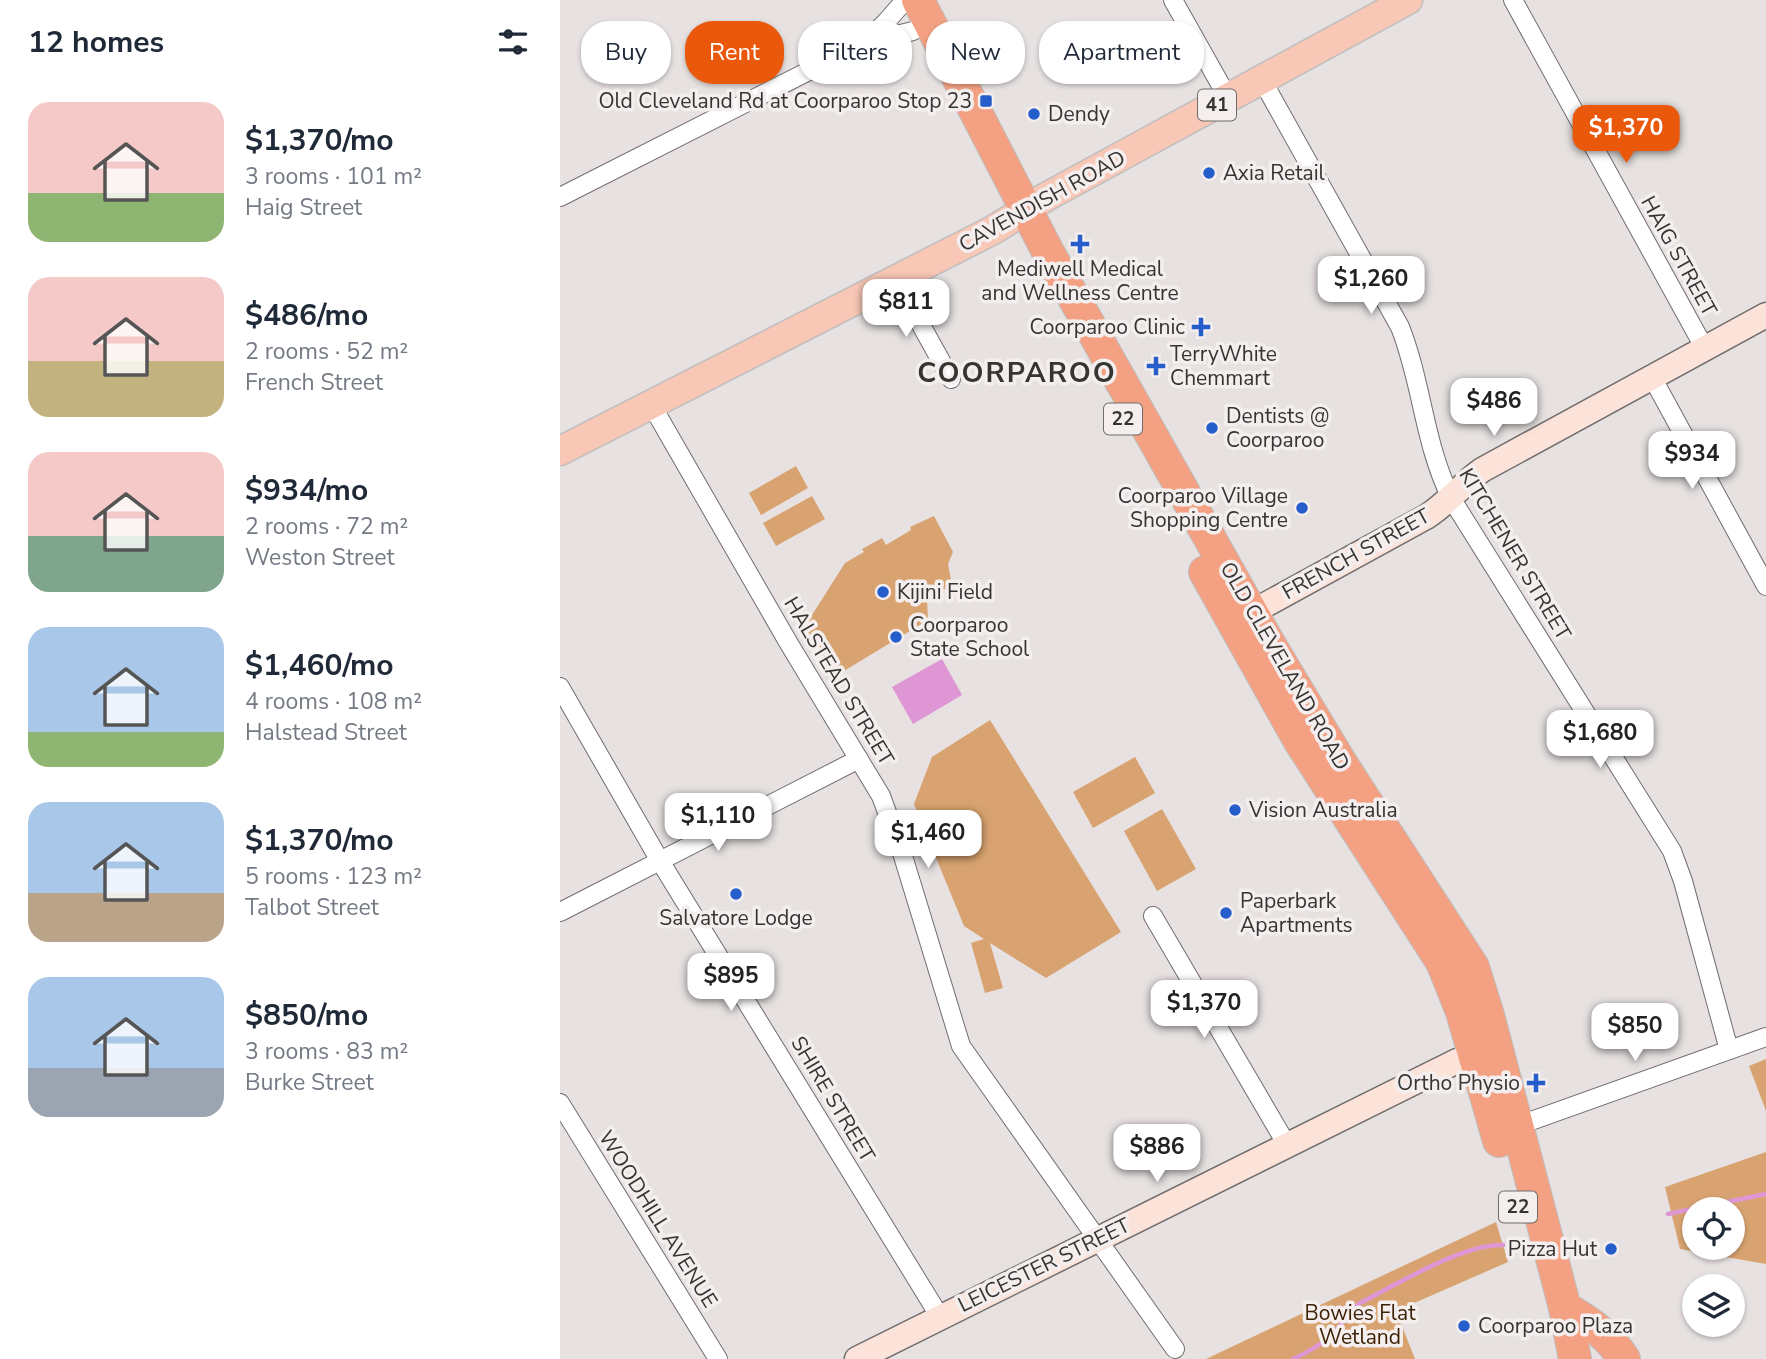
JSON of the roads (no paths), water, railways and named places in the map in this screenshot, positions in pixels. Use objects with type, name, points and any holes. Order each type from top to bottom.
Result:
[{"type":"highway","name":"OLD CLEVELAND ROAD","points":[[907,9],[1017,214],[1242,617],[1311,716],[1473,967],[1486,1053],[1556,1359]]},
{"type":"highway","name":"OLD CLEVELAND ROAD","points":[[1486,1053],[1517,1126],[1565,1308],[1575,1359]]},
{"type":"highway","points":[[1565,1308],[1614,1343],[1624,1359]]},
{"type":"main road","name":"CAVENDISH ROAD","points":[[560,451],[993,230],[1017,214],[1408,0]]},
{"type":"street","points":[[1173,0],[1228,98]]},
{"type":"street","name":"HAIG STREET","points":[[1513,0],[1704,349]]},
{"type":"street","points":[[892,21],[907,9]]},
{"type":"street","points":[[889,21],[907,9]]},
{"type":"street","points":[[560,197],[798,76]]},
{"type":"street","name":"KITCHENER STREET","points":[[1262,80],[1399,327],[1413,363],[1434,457],[1451,498],[1672,851],[1683,881],[1729,1050]]},
{"type":"street","points":[[896,280],[951,379]]},
{"type":"street","name":"FRENCH STREET","points":[[1242,617],[1426,517],[1482,470],[1766,315]]},
{"type":"street","points":[[1651,377],[1766,586]]},
{"type":"street","name":"HALSTEAD STREET","points":[[651,404],[788,642],[881,796],[899,844],[961,1045],[1175,1349]]},
{"type":"street","name":"SHIRE STREET","points":[[560,687],[660,861],[940,1317]]},
{"type":"street","points":[[560,912],[859,760]]},
{"type":"street","points":[[1153,916],[1287,1145]]},
{"type":"street","points":[[1517,1126],[1766,1037]]},
{"type":"street","name":"LEICESTER STREET","points":[[857,1359],[1457,1061],[1486,1053]]},
{"type":"street","name":"WOODHILL AVENUE","points":[[560,1103],[718,1359]]},
{"type":"street","points":[[1556,1359],[1590,1359]]},
{"type":"waterway","points":[[1668,1214],[1766,1194]]},
{"type":"waterway","points":[[1293,1359],[1328,1338],[1360,1303],[1450,1258],[1487,1246],[1503,1245]]},
{"type":"place","name":"Old Cleveland Rd at Coorparoo Stop 23","points":[[986,101]]},
{"type":"place","name":"Dendy","points":[[1034,114]]},
{"type":"place","name":"Axia Retail","points":[[1209,173]]},
{"type":"place","name":"Mediwell Medical and Wellness Centre","points":[[1080,244]]},
{"type":"place","name":"Coorparoo Clinic","points":[[1201,327]]},
{"type":"place","name":"TerryWhite Chemmart","points":[[1156,366]]},
{"type":"place","name":"Dentists @ Coorparoo","points":[[1212,428]]},
{"type":"place","name":"Coorparoo Village Shopping Centre","points":[[1302,508]]},
{"type":"place","name":"Kijini Field","points":[[883,592]]},
{"type":"place","name":"Coorparoo State School","points":[[896,637]]},
{"type":"place","name":"Vision Australia","points":[[1235,810]]},
{"type":"place","name":"Salvatore Lodge","points":[[736,894]]},
{"type":"place","name":"Paperbark Apartments","points":[[1226,913]]},
{"type":"place","name":"Ortho Physio","points":[[1536,1083]]},
{"type":"place","name":"Pizza Hut","points":[[1611,1249]]},
{"type":"place","name":"Coorparoo Plaza","points":[[1464,1326]]},
{"type":"district","name":"COORPAROO","points":[[1017,373]]},
{"type":"park label","name":"Bowies Flat Wetland","points":[[1360,1325]]}]
